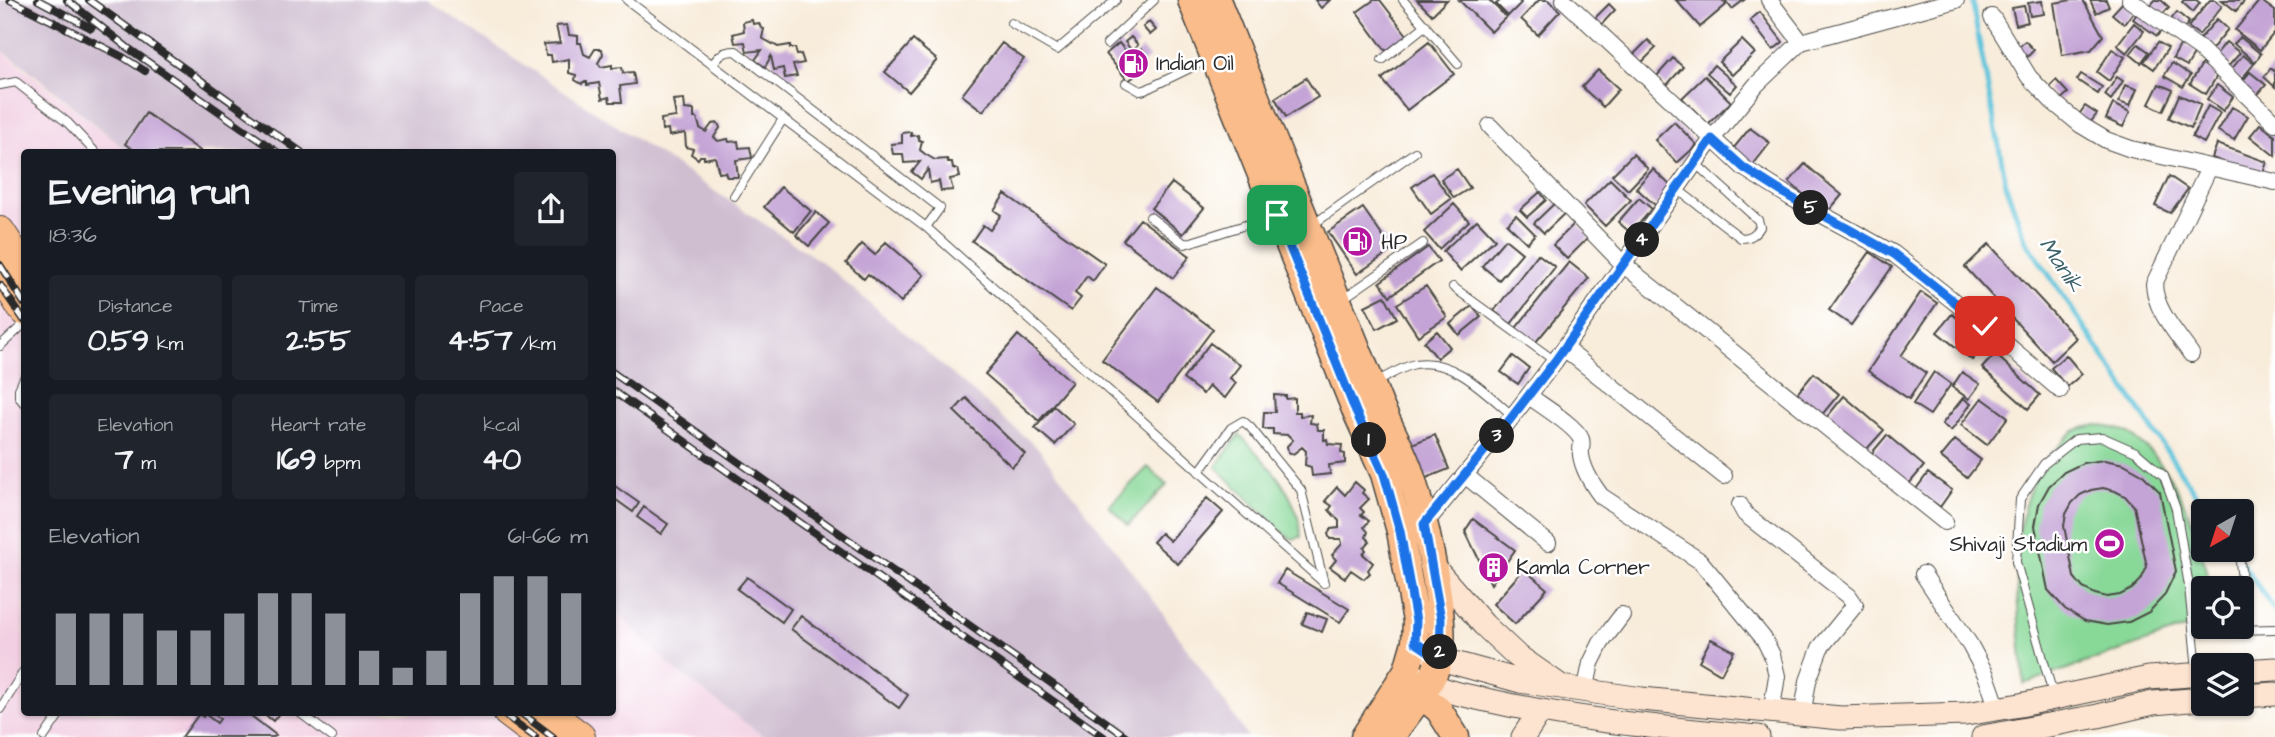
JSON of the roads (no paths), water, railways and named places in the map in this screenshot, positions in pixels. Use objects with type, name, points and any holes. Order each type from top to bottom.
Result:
[{"type":"highway","points":[[0,232],[21,264]]},
{"type":"highway","points":[[0,273],[21,305]]},
{"type":"highway","points":[[519,716],[580,737]]},
{"type":"main road","points":[[1191,0],[1356,412],[1384,474],[1400,531],[1416,621],[1411,697],[1423,719],[1448,737]]},
{"type":"main road","points":[[1217,0],[1371,384],[1409,468],[1432,564],[1441,619],[1440,659],[1411,697],[1364,737]]},
{"type":"main road","points":[[1432,564],[1484,625],[1516,655],[1575,691]]},
{"type":"main road","points":[[1415,642],[1440,659],[1509,679],[1575,691],[1841,718],[1966,714],[2150,678],[2191,675]]},
{"type":"main road","points":[[2254,670],[2275,668]]},
{"type":"main road","points":[[2254,695],[2275,694]]},
{"type":"main road","points":[[1411,697],[1758,737]]},
{"type":"main road","points":[[1411,697],[1439,710],[1456,737]]},
{"type":"main road","points":[[1983,737],[2049,726],[2153,703],[2191,700]]},
{"type":"main road","points":[[1523,737],[1540,710]]},
{"type":"street","points":[[1564,0],[1744,168],[1894,254],[2060,390]]},
{"type":"street","points":[[1769,0],[1801,42]]},
{"type":"street","points":[[2130,0],[2200,49],[2275,123]]},
{"type":"street","points":[[1424,524],[1529,396],[1712,139],[1756,85],[1801,42],[1953,1]]},
{"type":"street","points":[[1992,17],[2029,77],[2081,125],[2106,140],[2131,149],[2275,182]]},
{"type":"street","points":[[1490,126],[1624,265],[1945,522]]},
{"type":"street","points":[[2191,354],[2160,309],[2154,284],[2209,168]]},
{"type":"street","points":[[1559,355],[1724,475]]},
{"type":"street","points":[[1529,396],[1577,432],[1582,442],[1580,453],[1586,470],[1601,496],[1700,561],[1764,639],[1772,655],[1777,676],[1771,713]]},
{"type":"street","points":[[1465,475],[1548,543]]},
{"type":"street","points":[[1740,505],[1745,514],[1849,596],[1855,605],[1821,648],[1808,681],[1802,716]]},
{"type":"street","points":[[1923,574],[1970,645],[1986,675],[1998,709]]},
{"type":"street","points":[[1575,691],[1601,643],[1622,615]]},
{"type":"lane","points":[[627,0],[926,227],[1199,472],[1324,583],[1301,490],[1244,421],[1231,428],[1199,472]]},
{"type":"lane","points":[[1011,23],[1057,50],[1116,0]]},
{"type":"lane","points":[[1107,44],[1154,0]]},
{"type":"lane","points":[[1403,0],[1458,64]]},
{"type":"lane","points":[[1382,60],[1426,25]]},
{"type":"lane","points":[[712,65],[719,55],[736,51],[940,208],[926,227]]},
{"type":"lane","points":[[1126,83],[1140,92],[1213,57]]},
{"type":"lane","points":[[0,85],[16,82],[68,123],[93,149]]},
{"type":"lane","points":[[734,196],[783,119]]},
{"type":"lane","points":[[1309,228],[1415,152]]},
{"type":"lane","points":[[1677,189],[1741,239],[1756,233],[1760,227],[1758,220],[1695,163]]},
{"type":"lane","points":[[1150,217],[1185,244],[1277,215]]},
{"type":"lane","points":[[1339,302],[1423,243]]},
{"type":"lane","points":[[1453,287],[1559,355]]},
{"type":"lane","points":[[0,346],[21,327]]},
{"type":"lane","points":[[1371,384],[1415,364],[1434,364],[1452,369],[1513,416]]},
{"type":"lane","points":[[2054,698],[2016,562],[2020,499],[2044,464],[2076,439],[2102,438],[2136,452],[2164,476],[2176,509],[2197,653]]},
{"type":"lane","points":[[2254,630],[2275,629]]},
{"type":"lane","points":[[0,709],[21,675]]},
{"type":"lane","points":[[44,737],[58,716]]},
{"type":"lane","points":[[304,716],[332,737]]},
{"type":"waterway","name":"Manik","points":[[1973,0],[2007,189],[2025,239],[2199,499]]},
{"type":"waterway","name":"Manik","points":[[2241,562],[2275,611]]},
{"type":"railway","points":[[10,0],[123,57],[145,71]]},
{"type":"railway","points":[[38,0],[91,28]]},
{"type":"railway","points":[[67,0],[128,48],[273,149]]},
{"type":"railway","points":[[89,0],[297,149]]},
{"type":"railway","points":[[0,265],[21,298]]},
{"type":"railway","points":[[0,285],[21,316]]},
{"type":"railway","points":[[616,375],[1127,737]]},
{"type":"railway","points":[[616,393],[1104,737]]},
{"type":"railway","points":[[506,716],[535,737]]},
{"type":"railway","points":[[525,716],[553,737]]},
{"type":"place","name":"Indian Oil","points":[[1133,63]]},
{"type":"place","name":"HP","points":[[1358,242]]},
{"type":"place","name":"Shivaji Stadium","points":[[2110,544]]},
{"type":"place","name":"Kamla Corner","points":[[1493,567]]}]
